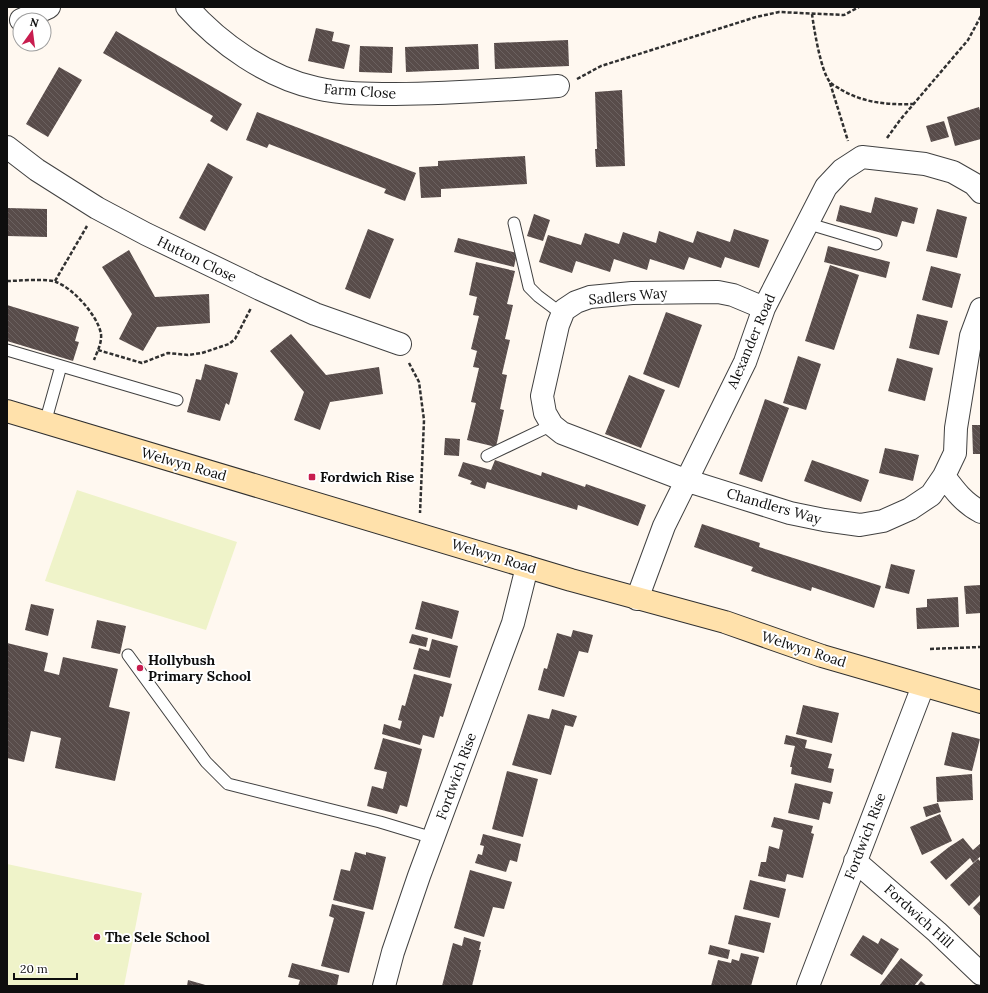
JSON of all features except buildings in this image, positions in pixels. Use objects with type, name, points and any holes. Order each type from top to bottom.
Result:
[{"type":"main road","name":"Welwyn Road","points":[[7,411],[527,567],[637,599],[725,622],[822,656],[981,702]]},
{"type":"street","points":[[38,12],[49,7]]},
{"type":"street","name":"Farm Close","points":[[187,7],[224,42],[256,63],[283,77],[316,88],[352,93],[459,94],[558,86]]},
{"type":"street","name":"Hutton Close","points":[[7,148],[37,170],[97,208],[146,234],[315,314],[400,344]]},
{"type":"street","name":"Alexander Road","points":[[637,599],[664,526],[685,480],[745,362],[764,308],[806,223],[826,187],[842,170],[862,157],[926,164],[953,172],[974,184],[981,192]]},
{"type":"street","name":"Sadlers Way","points":[[562,314],[564,310],[576,302],[590,297],[632,292],[727,293],[764,308]]},
{"type":"street","name":"Chandlers Way","points":[[685,480],[790,513],[860,525],[883,520],[910,509],[931,495],[944,476],[955,453],[956,428],[971,336],[981,309]]},
{"type":"street","points":[[562,314],[558,325],[542,396],[546,413],[552,425],[562,433],[685,480]]},
{"type":"street","points":[[944,476],[957,494],[969,506],[981,512]]},
{"type":"street","name":"Fordwich Rise","points":[[384,986],[393,952],[433,838],[513,623],[527,567]]},
{"type":"street","name":"Fordwich Rise","points":[[808,986],[923,686]]},
{"type":"street","name":"Fordwich Hill","points":[[855,861],[903,901],[981,974]]},
{"type":"lane","points":[[514,223],[529,287],[538,296],[562,314]]},
{"type":"lane","points":[[806,223],[876,244]]},
{"type":"lane","points":[[7,350],[177,400]]},
{"type":"lane","points":[[45,423],[61,366]]},
{"type":"lane","points":[[487,456],[552,425]]},
{"type":"lane","points":[[128,655],[206,762],[228,784],[380,822],[433,838]]},
{"type":"path","points":[[558,86],[583,77],[602,66],[756,17],[779,12],[844,14],[859,7]]},
{"type":"path","points":[[812,14],[821,58],[830,82],[847,141]]},
{"type":"path","points":[[876,158],[888,136],[968,40],[981,16]]},
{"type":"path","points":[[830,82],[851,94],[876,103],[894,105],[914,104]]},
{"type":"path","points":[[55,281],[97,208]]},
{"type":"path","points":[[7,281],[55,281],[68,289],[85,304],[98,324],[101,334],[98,350],[88,375]]},
{"type":"path","points":[[98,350],[142,363],[168,353],[188,355],[202,353],[224,345],[236,339],[260,289]]},
{"type":"path","points":[[400,344],[419,382],[424,420],[420,481],[422,500],[417,533]]},
{"type":"path","points":[[930,649],[981,647]]},
{"type":"green space","points":[[77,490],[237,542],[206,630],[45,581]]},
{"type":"green space","name":"The Sele School","points":[[7,864],[142,893],[124,986],[7,986]]},
{"type":"place","name":"Fordwich Rise","points":[[312,477]]},
{"type":"place","name":"Hollybush Primary School","points":[[140,668]]},
{"type":"place","name":"The Sele School","points":[[97,937]]}]
